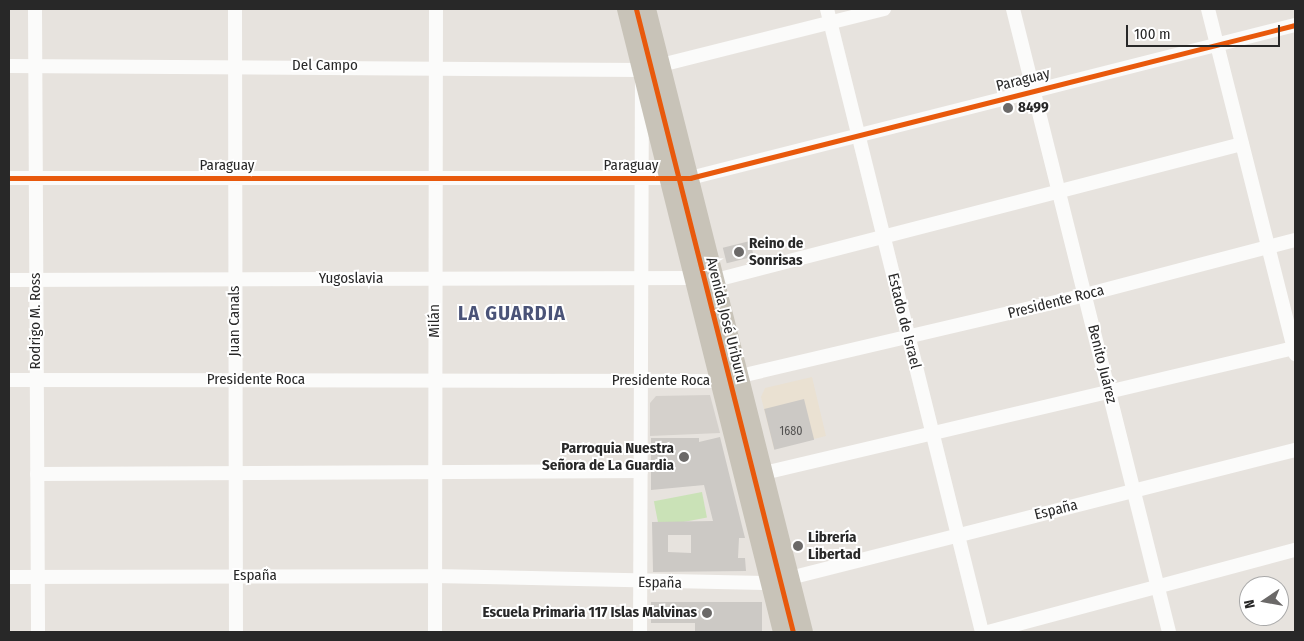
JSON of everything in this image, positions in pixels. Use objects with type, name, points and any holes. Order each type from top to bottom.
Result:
[{"type":"main road","name":"Avenida José Uriburu","points":[[626,9],[782,632]]},
{"type":"main road","name":"Avenida José Uriburu","points":[[647,9],[804,632]]},
{"type":"street","name":"Rodrigo M. Ross","points":[[35,9],[38,632]]},
{"type":"street","name":"Juan Canals","points":[[234,9],[236,632]]},
{"type":"street","name":"Milán","points":[[435,632],[436,9]]},
{"type":"street","points":[[661,65],[829,15],[884,9]]},
{"type":"street","name":"Benito Juárez","points":[[1013,9],[1169,632]]},
{"type":"street","points":[[764,473],[1109,392],[1295,351],[1208,9]]},
{"type":"street","name":"Estado de Israel","points":[[829,15],[982,632]]},
{"type":"street","name":"Paraguay","points":[[9,178],[690,178],[858,133],[1295,25]]},
{"type":"street","name":"Del Campo","points":[[9,66],[436,65],[642,70]]},
{"type":"street","points":[[640,632],[642,70]]},
{"type":"street","points":[[716,280],[1242,144]]},
{"type":"street","name":"Presidente Roca","points":[[9,380],[719,381],[1085,296],[1295,240]]},
{"type":"street","name":"Yugoslavia","points":[[9,280],[694,278]]},
{"type":"street","name":"España","points":[[9,577],[434,576],[640,583],[770,582],[1295,450]]},
{"type":"street","points":[[37,474],[640,471]]},
{"type":"street","points":[[988,632],[1157,584],[1295,550]]},
{"type":"shaded area","points":[[812,377],[826,436],[774,449],[761,397],[765,388]]},
{"type":"shaded area","points":[[710,395],[720,433],[650,436],[650,403],[656,396]]},
{"type":"green space","points":[[702,492],[707,518],[659,527],[654,501]]},
{"type":"building","name":"Reino de Sonrisas","points":[[750,241],[754,257],[727,263],[723,248]]},
{"type":"building","points":[[804,399],[814,440],[774,450],[764,409]]},
{"type":"building","points":[[720,437],[745,538],[739,538],[738,558],[745,558],[746,571],[653,572],[652,522],[713,521],[704,485],[651,490],[651,438],[699,438],[699,442]],"holes":[[[668,535],[691,535],[691,553],[668,552]]]},
{"type":"building","name":"Escuela Primaria 117 Islas Malvinas","points":[[651,602],[762,602],[762,632],[695,632],[695,623],[651,623]]},
{"type":"cycle path","points":[[636,9],[793,632]]},
{"type":"cycle path","points":[[9,178],[690,178],[1295,25]]},
{"type":"place","name":"8499","points":[[1008,108]]},
{"type":"place","name":"Reino de Sonrisas","points":[[739,252]]},
{"type":"place","name":"Parroquia Nuestra Señora de La Guardia","points":[[684,457]]},
{"type":"place","name":"Librería Libertad","points":[[798,546]]},
{"type":"place","name":"Escuela Primaria 117 Islas Malvinas","points":[[707,613]]},
{"type":"district","name":"LA GUARDIA","points":[[512,313]]}]
